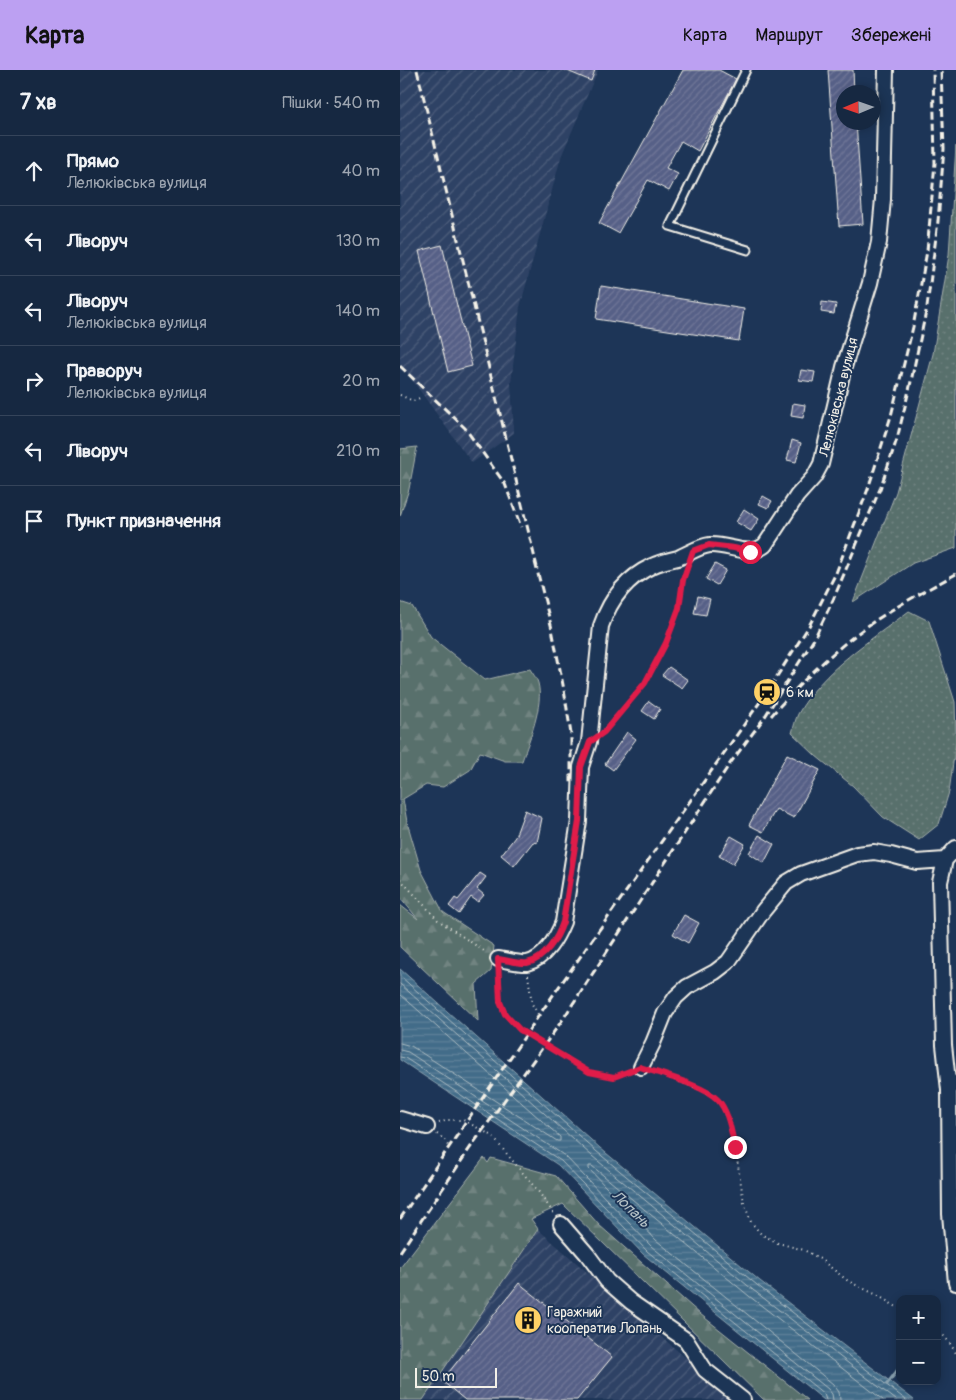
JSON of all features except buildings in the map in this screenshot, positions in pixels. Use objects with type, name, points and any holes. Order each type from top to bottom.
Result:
[{"type":"street","name":"Лелюківська вулиця","points":[[527,963],[550,947],[558,935],[563,922],[579,821],[581,767],[590,742],[601,626],[607,609],[616,594],[650,566],[709,545],[750,552],[759,550],[765,545],[797,496],[814,478],[821,464],[844,367],[870,283],[879,242],[883,199],[886,70]]},
{"type":"street","points":[[956,848],[945,860],[940,882],[944,1045],[949,1090],[950,1214],[956,1283]]},
{"type":"street","points":[[640,1067],[653,1043],[665,1013],[676,997],[687,987],[728,962],[763,911],[786,883],[801,874],[857,854],[874,852],[917,862],[945,860]]},
{"type":"street","points":[[498,959],[527,963]]},
{"type":"street","points":[[949,1090],[956,1078]]},
{"type":"street","points":[[400,1120],[427,1127]]},
{"type":"street","points":[[560,1224],[587,1254],[607,1282],[631,1302],[686,1340],[705,1370],[743,1400]]},
{"type":"lane","points":[[746,70],[670,226],[748,250]]},
{"type":"path","points":[[400,395],[412,401],[422,397]]},
{"type":"path","points":[[590,742],[604,732],[650,675],[666,643],[679,608],[683,580],[693,551]]},
{"type":"path","points":[[400,879],[438,920],[498,959],[500,1002],[505,1014],[520,1030],[589,1072],[614,1077],[640,1067],[705,1091],[719,1100],[727,1116],[735,1147],[744,1204],[751,1222],[761,1234],[778,1243],[804,1250],[820,1259],[848,1281],[896,1307]]},
{"type":"path","points":[[527,963],[532,1004],[539,1016]]},
{"type":"path","points":[[427,1127],[448,1120],[463,1120],[491,1135],[538,1190],[560,1224]]},
{"type":"path","points":[[445,1140],[449,1148]]},
{"type":"path","points":[[941,1333],[956,1353]]},
{"type":"shaded area","points":[[400,70],[598,70],[561,157],[520,307],[511,383],[514,433],[472,463],[400,363]]},
{"type":"shaded area","points":[[533,1225],[734,1400],[419,1400]]},
{"type":"green space","points":[[956,146],[956,548],[913,563],[853,602],[896,492],[933,354],[949,255]]},
{"type":"green space","points":[[417,447],[409,489],[400,516],[400,449]]},
{"type":"green space","points":[[400,602],[412,606],[431,637],[485,680],[530,669],[538,683],[539,702],[537,712],[522,761],[505,761],[480,752],[470,770],[443,787],[426,785],[403,799],[407,822],[421,870],[443,912],[494,946],[491,971],[476,984],[478,1021],[400,947],[400,905],[418,919],[400,897]]},
{"type":"green space","points":[[909,611],[929,621],[955,702],[956,741],[949,792],[939,824],[919,840],[883,817],[853,786],[816,756],[792,733],[798,714],[820,683],[848,657]]},
{"type":"green space","points":[[484,1158],[488,1163],[491,1158],[556,1176],[599,1225],[700,1314],[808,1400],[764,1400],[563,1204],[531,1219],[538,1229],[423,1400],[400,1400],[400,1268]]},
{"type":"water","name":"Лопань","points":[[400,969],[600,1148],[760,1281],[914,1400],[824,1400],[643,1254],[558,1165],[400,1060]]},
{"type":"waterway","points":[[887,1384],[896,1372]]},
{"type":"railway","points":[[417,70],[537,567]]},
{"type":"railway","points":[[400,1219],[544,1008],[767,692],[809,626],[836,573],[868,489],[891,416],[913,327],[927,251],[935,163],[933,70]]},
{"type":"railway","points":[[400,1252],[470,1148],[561,1022],[729,765],[764,718],[814,639],[833,600],[880,489],[897,439],[927,307],[938,221],[944,149],[941,70]]},
{"type":"railway","points":[[400,366],[465,428],[505,484],[521,527]]},
{"type":"railway","points":[[535,562],[552,629],[564,690],[571,734],[571,783]]},
{"type":"railway","points":[[771,716],[814,671],[861,631],[895,608],[956,574]]},
{"type":"place","name":"6 км","points":[[767,692]]},
{"type":"place","name":"Гаражний кооператив Лопань","points":[[528,1320]]},
{"type":"route","points":[[735,1147],[727,1116],[719,1100],[705,1091],[640,1067],[614,1077],[589,1072],[520,1030],[505,1014],[500,1002],[498,959],[527,963],[550,947],[558,935],[563,922],[579,821],[581,767],[590,742],[604,732],[645,683],[666,643],[679,608],[683,580],[693,551],[709,545],[750,552]]}]
